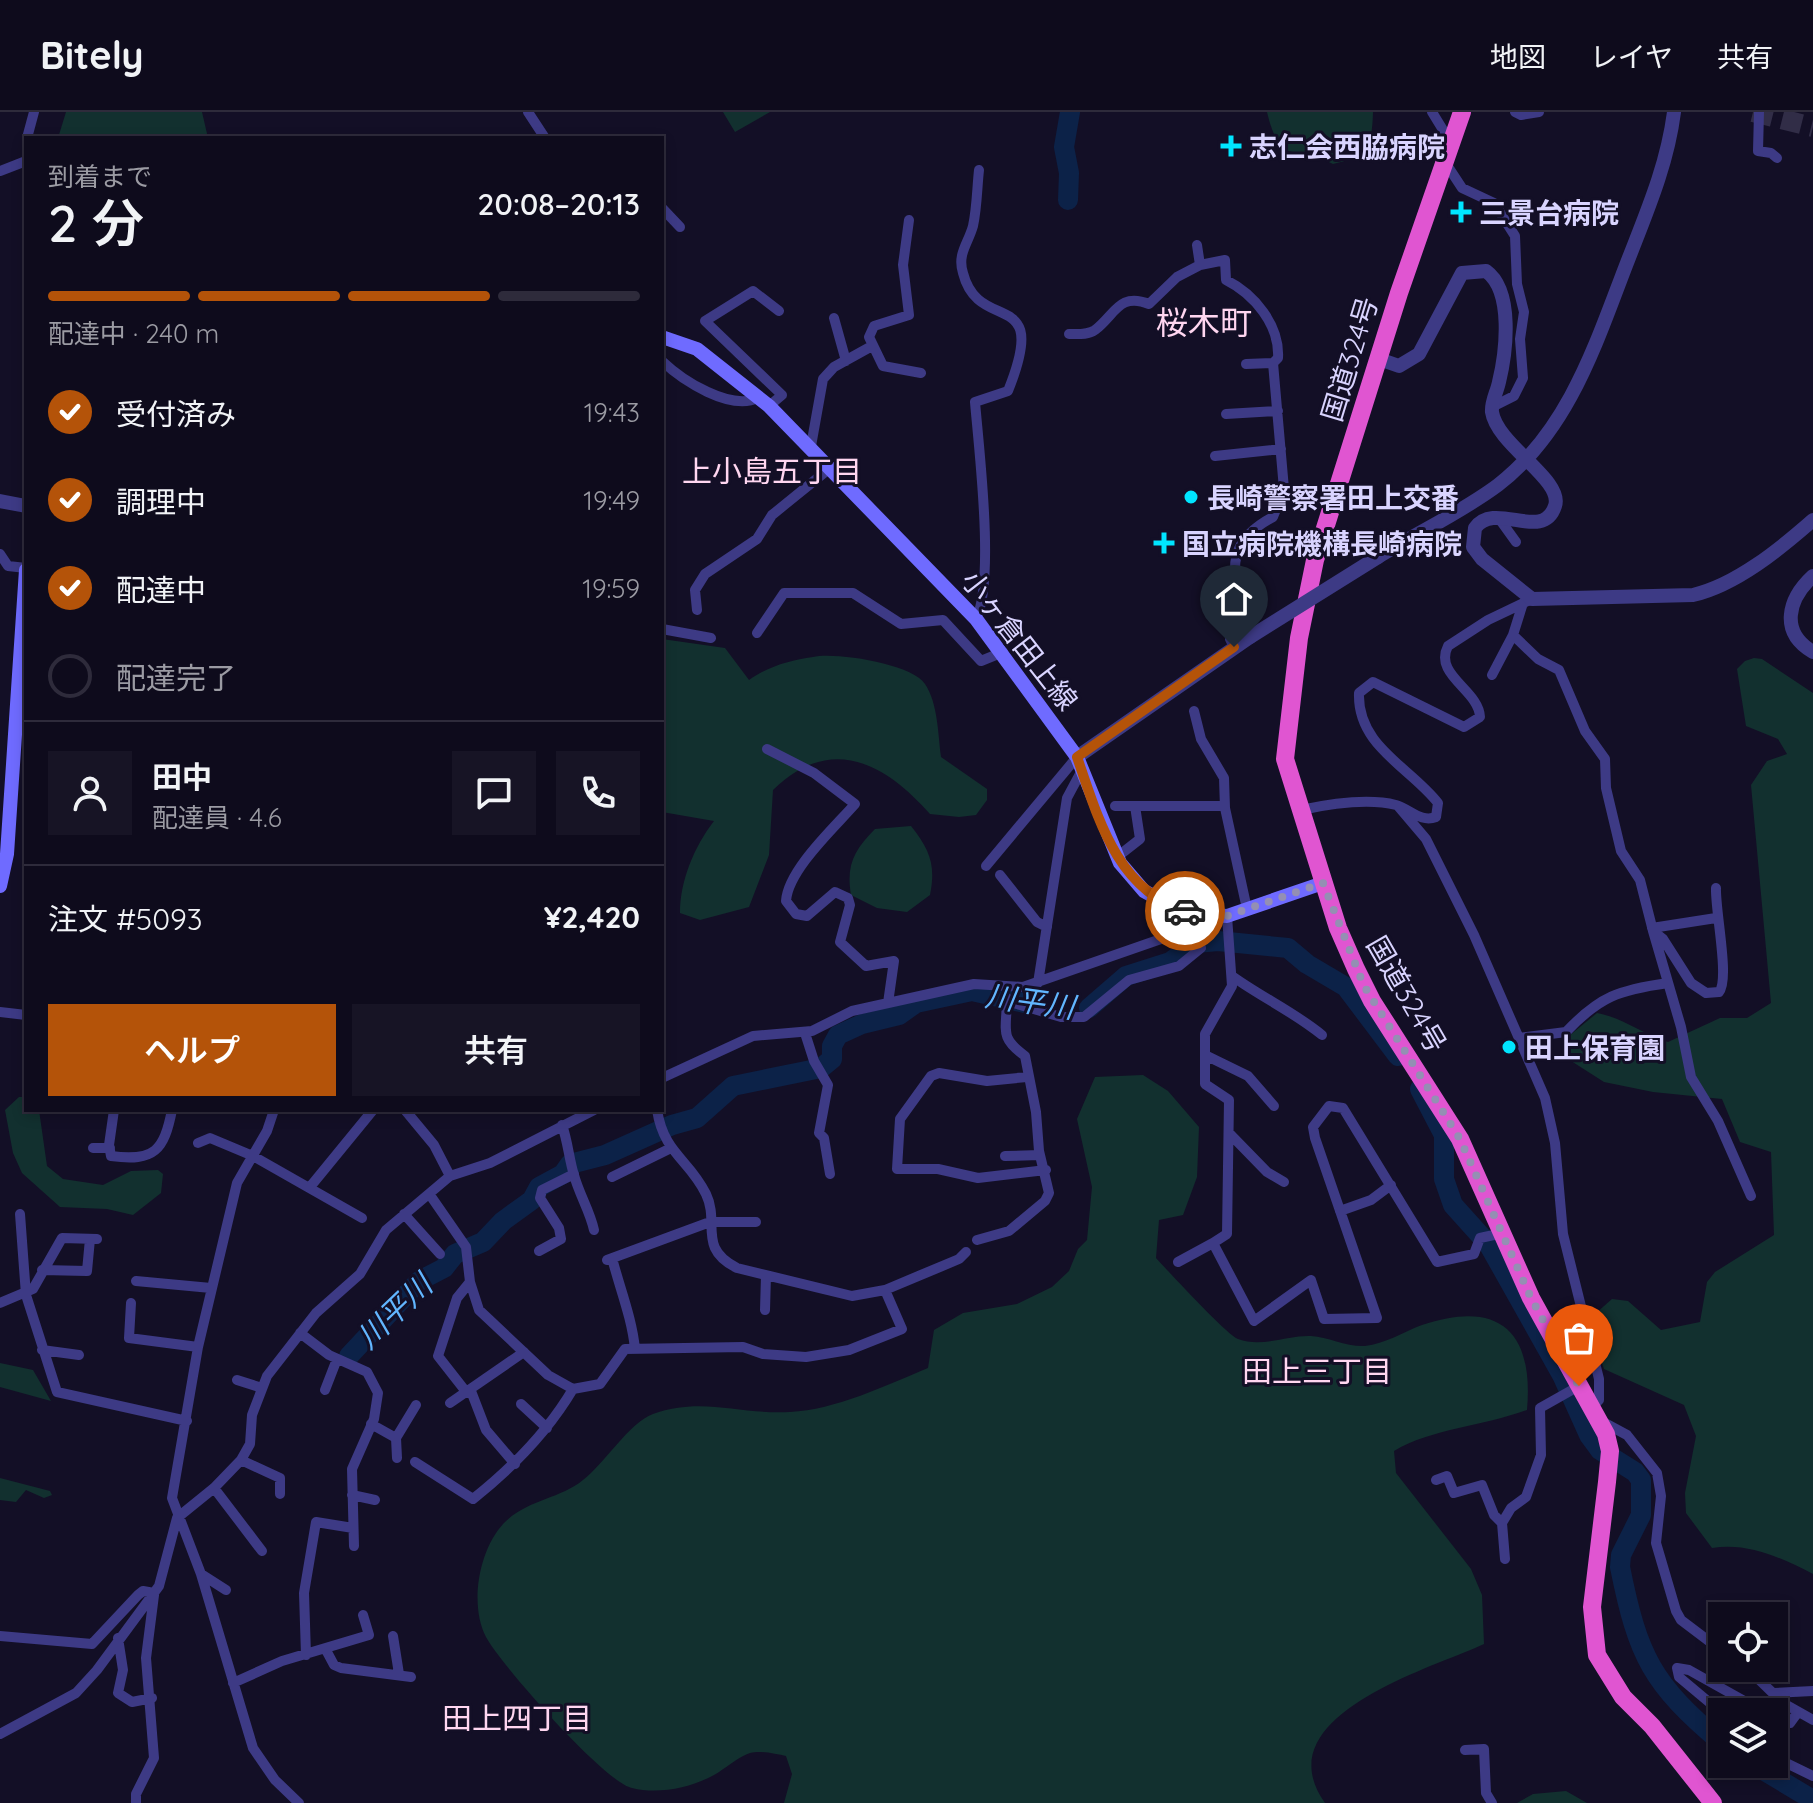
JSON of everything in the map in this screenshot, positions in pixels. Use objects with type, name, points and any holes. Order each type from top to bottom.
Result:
[{"type":"highway","name":"国道324号","points":[[1462,112],[1315,560],[1301,625],[1285,759],[1323,883],[1364,986],[1460,1139],[1531,1298],[1596,1413],[1610,1451],[1592,1607],[1597,1655],[1623,1697],[1652,1726],[1707,1801]]},
{"type":"main road","name":"小ヶ倉田上線","points":[[664,338],[697,349],[763,402],[811,446],[976,619],[1003,652],[1079,764],[1117,857],[1136,883],[1156,899],[1195,914],[1227,916],[1323,883]]},
{"type":"main road","points":[[0,886],[7,854],[24,621]]},
{"type":"street","points":[[28,136],[34,112]]},
{"type":"street","points":[[528,112],[544,136]]},
{"type":"street","points":[[1432,112],[1451,143]]},
{"type":"street","points":[[1515,112],[1521,115],[1539,112]]},
{"type":"street","points":[[986,866],[1079,764],[1234,647],[1499,485],[1524,459],[1571,399],[1595,353],[1666,159],[1674,112]]},
{"type":"street","points":[[1759,112],[1758,151],[1771,153],[1777,158]]},
{"type":"street","points":[[0,171],[24,162]]},
{"type":"street","points":[[1444,162],[1462,188],[1494,203],[1515,236],[1517,284],[1524,312],[1520,339],[1523,378],[1514,396],[1492,407]]},
{"type":"street","points":[[976,619],[983,604],[983,505],[975,402],[1008,391],[1018,359],[1022,329],[1013,315],[980,302],[963,277],[961,255],[973,226],[979,170]]},
{"type":"street","points":[[664,210],[680,227]]},
{"type":"street","points":[[909,220],[903,257],[909,315],[874,326],[869,337],[883,366],[921,373]]},
{"type":"street","points":[[1197,245],[1200,265]]},
{"type":"street","points":[[1069,334],[1093,331],[1122,304],[1137,299],[1149,304],[1177,277],[1200,265],[1225,260],[1226,280],[1242,287],[1276,332],[1278,358],[1273,363],[1246,364]]},
{"type":"street","points":[[1379,359],[1391,366],[1410,363],[1436,327],[1459,277],[1466,271],[1486,271],[1497,280],[1504,308],[1502,367],[1492,407],[1497,427],[1554,489],[1554,510],[1533,523],[1496,516],[1485,518],[1475,528],[1475,553],[1527,601]]},
{"type":"street","points":[[664,362],[731,401],[746,404],[763,402],[782,395],[705,321],[753,291],[779,311]]},
{"type":"street","points":[[834,318],[846,361]]},
{"type":"street","points":[[811,446],[823,379],[872,346]]},
{"type":"street","points":[[1234,647],[1230,639],[1241,624],[1232,580],[1236,552],[1278,509],[1284,489],[1273,363]]},
{"type":"street","points":[[1226,414],[1278,411]]},
{"type":"street","points":[[1215,456],[1281,449]]},
{"type":"street","points":[[697,610],[695,590],[705,574],[757,539],[772,515],[830,468]]},
{"type":"street","points":[[0,501],[24,506]]},
{"type":"street","points":[[1496,516],[1516,542]]},
{"type":"street","points":[[1301,810],[1324,805],[1398,806],[1424,819],[1436,817],[1439,811],[1428,790],[1394,763],[1363,721],[1361,689],[1373,682],[1464,727],[1477,722],[1480,717],[1477,704],[1449,673],[1445,652],[1448,646],[1488,620],[1527,601],[1693,595],[1711,591],[1730,582],[1813,520]]},
{"type":"street","points":[[0,554],[8,566],[24,569]]},
{"type":"street","points":[[1813,576],[1795,593],[1790,613],[1797,639],[1813,652]]},
{"type":"street","points":[[757,633],[784,593],[853,593],[901,624],[943,620],[981,661],[1003,652]]},
{"type":"street","points":[[1492,675],[1527,601]]},
{"type":"street","points":[[664,629],[711,638]]},
{"type":"street","points":[[1513,635],[1538,659],[1559,670],[1585,731],[1605,759],[1606,788],[1621,851],[1640,880],[1691,1077],[1718,1121],[1751,1196]]},
{"type":"street","points":[[1194,711],[1205,748],[1224,778],[1225,806],[1247,909]]},
{"type":"street","points":[[767,749],[814,773],[855,804],[806,860],[786,893],[786,901],[796,914],[807,916],[835,892],[848,898],[850,905],[840,942],[866,966],[894,961],[888,1003]]},
{"type":"street","points":[[1038,983],[1067,798],[1079,764]]},
{"type":"street","points":[[1115,806],[1225,806]]},
{"type":"street","points":[[1117,857],[1140,839],[1135,806]]},
{"type":"street","points":[[1398,806],[1426,839],[1545,1098],[1555,1143],[1563,1234],[1599,1379],[1596,1413],[1627,1435],[1657,1473],[1661,1496],[1656,1543],[1676,1611],[1681,1620],[1708,1640]]},
{"type":"street","points":[[1000,875],[1037,922],[1047,927]]},
{"type":"street","points":[[1653,929],[1700,991],[1713,993],[1723,987],[1716,888]]},
{"type":"street","points":[[664,1077],[753,1036],[805,1033],[852,1011],[974,984],[1009,989],[1038,983],[1227,916],[1232,986],[1205,1034],[1205,1084],[1229,1100],[1227,1234],[1178,1262]]},
{"type":"street","points":[[1653,929],[1716,918]]},
{"type":"street","points":[[1007,1001],[1061,1017],[1084,1017],[1129,980],[1179,966],[1201,948],[1196,926]]},
{"type":"street","points":[[1232,976],[1262,998],[1296,1014],[1322,1035]]},
{"type":"street","points":[[1519,1038],[1566,1032],[1573,1020],[1610,995],[1668,983]]},
{"type":"street","points":[[977,1240],[1009,1231],[1045,1201],[1049,1193],[1025,1056],[1013,1050],[1006,1038],[1009,989]]},
{"type":"street","points":[[0,1012],[24,1015]]},
{"type":"street","points":[[805,1033],[814,1061],[828,1085],[819,1133],[824,1138],[830,1174]]},
{"type":"street","points":[[1205,1055],[1248,1076],[1274,1106]]},
{"type":"street","points":[[1027,1077],[987,1081],[939,1073],[931,1076],[900,1119],[897,1169],[938,1169],[978,1178],[1046,1170]]},
{"type":"street","points":[[1213,1243],[1254,1321],[1311,1280],[1324,1319],[1377,1318],[1313,1127],[1329,1106],[1343,1108],[1437,1262],[1474,1254],[1480,1238],[1503,1233]]},
{"type":"street","points":[[114,1112],[111,1156],[132,1159],[153,1152],[165,1141],[172,1112]]},
{"type":"street","points":[[0,1734],[76,1693],[154,1593],[162,1577],[177,1518],[172,1487],[211,1288],[237,1183],[273,1112]]},
{"type":"street","points":[[310,1187],[371,1112]]},
{"type":"street","points":[[407,1112],[434,1145],[450,1176]]},
{"type":"street","points":[[177,1518],[214,1488],[241,1460],[250,1444],[252,1415],[262,1388],[316,1313],[360,1274],[378,1241],[404,1214],[450,1176],[490,1163],[590,1112]]},
{"type":"street","points":[[657,1112],[669,1149],[689,1168],[706,1193],[709,1233],[723,1261],[852,1296],[885,1290],[959,1259],[966,1252]]},
{"type":"street","points":[[562,1125],[594,1230]]},
{"type":"street","points":[[1229,1133],[1267,1172],[1284,1182]]},
{"type":"street","points":[[198,1143],[210,1138],[253,1156],[362,1218]]},
{"type":"street","points":[[93,1148],[110,1148]]},
{"type":"street","points":[[612,1177],[669,1149]]},
{"type":"street","points":[[1005,1156],[1040,1155]]},
{"type":"street","points":[[539,1251],[561,1239],[559,1228],[540,1198],[542,1190],[573,1166]]},
{"type":"street","points":[[1340,1211],[1371,1200],[1391,1185]]},
{"type":"street","points":[[430,1195],[468,1251],[470,1282],[479,1310],[548,1375],[573,1389],[600,1384],[618,1354],[625,1349],[743,1347],[763,1354],[806,1357],[849,1350],[902,1329],[885,1290]]},
{"type":"street","points":[[20,1214],[26,1295],[57,1392],[187,1421]]},
{"type":"street","points":[[404,1214],[436,1250],[424,1255]]},
{"type":"street","points":[[635,1349],[632,1322],[624,1309],[610,1259],[710,1222],[756,1222]]},
{"type":"street","points":[[0,1303],[26,1295],[33,1289],[42,1270],[62,1238],[94,1239],[87,1271],[42,1270]]},
{"type":"street","points":[[765,1310],[766,1275]]},
{"type":"street","points":[[136,1281],[211,1288]]},
{"type":"street","points":[[470,1282],[457,1298],[438,1356],[469,1392],[486,1430],[515,1464]]},
{"type":"street","points":[[131,1303],[129,1338],[198,1347]]},
{"type":"street","points":[[300,1333],[337,1359],[354,1363],[373,1380],[378,1407],[352,1469],[354,1546]]},
{"type":"street","points":[[42,1350],[79,1355]]},
{"type":"street","points":[[450,1403],[524,1352]]},
{"type":"street","points":[[325,1390],[337,1359]]},
{"type":"street","points":[[237,1380],[262,1388]]},
{"type":"street","points":[[1505,1559],[1502,1523],[1511,1508],[1526,1497],[1541,1455],[1540,1408],[1579,1386]]},
{"type":"street","points":[[415,1462],[473,1499],[515,1464],[547,1428],[573,1389]]},
{"type":"street","points":[[521,1404],[547,1428]]},
{"type":"street","points":[[397,1458],[396,1438],[416,1405]]},
{"type":"street","points":[[371,1424],[396,1438]]},
{"type":"street","points":[[241,1460],[280,1478],[280,1494]]},
{"type":"street","points":[[1436,1480],[1447,1476],[1454,1493],[1482,1485],[1494,1515],[1502,1523]]},
{"type":"street","points":[[214,1488],[262,1551]]},
{"type":"street","points":[[352,1495],[375,1500]]},
{"type":"street","points":[[177,1518],[184,1527],[201,1574],[253,1748],[275,1780],[299,1803]]},
{"type":"street","points":[[306,1655],[304,1593],[316,1522],[353,1528]]},
{"type":"street","points":[[201,1574],[226,1590]]},
{"type":"street","points":[[0,1636],[92,1644],[138,1595],[143,1591],[154,1593]]},
{"type":"street","points":[[136,1803],[136,1794],[154,1758],[152,1698],[146,1658],[154,1593]]},
{"type":"street","points":[[233,1683],[261,1669],[369,1635],[363,1615]]},
{"type":"street","points":[[393,1636],[399,1674]]},
{"type":"street","points":[[118,1638],[123,1670],[118,1693],[132,1702],[152,1698]]},
{"type":"street","points":[[326,1650],[334,1665],[341,1668],[411,1677]]},
{"type":"street","points":[[1708,1701],[1679,1677],[1677,1668],[1689,1670],[1739,1698]]},
{"type":"street","points":[[1762,1682],[1798,1712],[1813,1720]]},
{"type":"street","points":[[1774,1693],[1813,1691]]},
{"type":"street","points":[[1788,1722],[1798,1712]]},
{"type":"street","points":[[1465,1750],[1484,1749],[1486,1793],[1492,1803]]},
{"type":"street","points":[[1788,1766],[1813,1776]]},
{"type":"green space","points":[[66,112],[202,112],[208,136],[59,136]]},
{"type":"green space","points":[[723,112],[770,112],[735,132]]},
{"type":"green space","points":[[1267,112],[1373,112],[1369,142],[1360,154],[1333,164],[1290,152],[1278,141]]},
{"type":"green space","points":[[664,639],[725,648],[749,680],[779,665],[824,656],[873,661],[905,671],[925,684],[933,700],[941,757],[987,789],[987,800],[976,815],[930,814],[894,780],[875,769],[836,759],[815,763],[794,773],[773,790],[769,855],[749,907],[700,920],[680,913],[682,889],[700,842],[714,821],[664,812]]},
{"type":"green space","points":[[1754,658],[1762,659],[1813,693],[1813,1574],[1752,1549],[1712,1548],[1686,1513],[1685,1493],[1696,1436],[1684,1405],[1604,1369],[1595,1343],[1595,1314],[1612,1299],[1628,1301],[1661,1330],[1700,1322],[1707,1282],[1715,1272],[1774,1235],[1771,1152],[1740,1142],[1722,1099],[1653,1092],[1604,1082],[1568,1059],[1569,1036],[1597,1013],[1668,1042],[1720,1018],[1747,1018],[1771,1003],[1751,785],[1767,761],[1787,754],[1778,739],[1746,726],[1737,669]]},
{"type":"green space","points":[[911,826],[930,858],[930,895],[907,912],[877,908],[851,895],[853,859],[868,837],[875,829]]},
{"type":"green space","points":[[1143,1075],[1168,1091],[1199,1127],[1197,1177],[1183,1215],[1159,1220],[1156,1258],[1232,1335],[1256,1342],[1311,1336],[1365,1346],[1422,1325],[1472,1316],[1491,1320],[1506,1328],[1517,1342],[1528,1383],[1527,1410],[1424,1438],[1394,1451],[1396,1473],[1471,1569],[1482,1595],[1484,1644],[1394,1682],[1361,1700],[1334,1721],[1316,1745],[1312,1772],[1325,1803],[784,1803],[792,1774],[786,1756],[759,1752],[742,1756],[710,1777],[688,1786],[654,1791],[632,1788],[618,1781],[554,1721],[511,1672],[486,1637],[478,1609],[479,1578],[495,1534],[522,1509],[564,1492],[583,1480],[635,1426],[653,1414],[705,1406],[790,1412],[843,1402],[928,1368],[934,1330],[963,1313],[1017,1304],[1052,1287],[1069,1271],[1078,1249],[1087,1240],[1092,1187],[1077,1119],[1095,1077]]},
{"type":"green space","points":[[19,1097],[24,1097],[24,1112],[39,1112],[47,1166],[63,1179],[103,1185],[131,1171],[158,1170],[163,1174],[161,1193],[133,1215],[107,1209],[60,1207],[22,1173],[13,1153],[5,1110]]},
{"type":"green space","points":[[0,1363],[33,1370],[51,1401],[0,1387]]},
{"type":"green space","points":[[0,1478],[50,1491],[52,1495],[44,1498],[26,1490],[16,1502],[0,1500]]},
{"type":"green space","points":[[1566,1791],[1587,1803],[1517,1803],[1533,1794]]},
{"type":"waterway","points":[[1068,200],[1069,173],[1064,147],[1070,112]]},
{"type":"waterway","name":"川平川","points":[[1089,1008],[1126,976],[1170,962],[1196,943],[1218,941],[1288,948],[1307,964],[1346,987],[1398,1056]]},
{"type":"waterway","name":"川平川","points":[[349,1356],[419,1281],[444,1268],[455,1254],[483,1242],[503,1221],[532,1200],[539,1187],[563,1174],[570,1164],[605,1155],[672,1125],[697,1118],[733,1086],[821,1068],[832,1059],[832,1046],[838,1035],[862,1024],[899,1015],[916,1003],[972,991],[1029,1004]]},
{"type":"waterway","name":"川平川","points":[[1420,1089],[1444,1135],[1444,1179],[1453,1205],[1489,1245],[1562,1375],[1589,1435],[1600,1450],[1635,1472],[1641,1480],[1641,1515],[1621,1555],[1620,1567],[1627,1598],[1642,1647],[1652,1667],[1679,1703],[1708,1731]]},
{"type":"waterway","name":"川平川","points":[[1776,1778],[1813,1800]]},
{"type":"tunnel","points":[[1753,112],[1813,127]]},
{"type":"way so far","points":[[1185,911],[1227,916],[1323,883],[1338,928],[1364,986],[1460,1139],[1531,1298],[1579,1386]]},
{"type":"place","name":"志仁会西脇病院","points":[[1231,146]]},
{"type":"place","name":"三景台病院","points":[[1461,212]]},
{"type":"place","name":"長崎警察署田上交番","points":[[1191,497]]},
{"type":"place","name":"国立病院機構長崎病院","points":[[1164,543]]},
{"type":"place","name":"田上保育園","points":[[1509,1047]]},
{"type":"district","name":"桜木町","points":[[1204,322]]},
{"type":"district","name":"上小島五丁目","points":[[772,471]]},
{"type":"district","name":"田上三丁目","points":[[1317,1371]]},
{"type":"district","name":"田上四丁目","points":[[517,1718]]},
{"type":"route","points":[[1185,911],[1144,891],[1120,863],[1077,757],[1234,647]]}]
